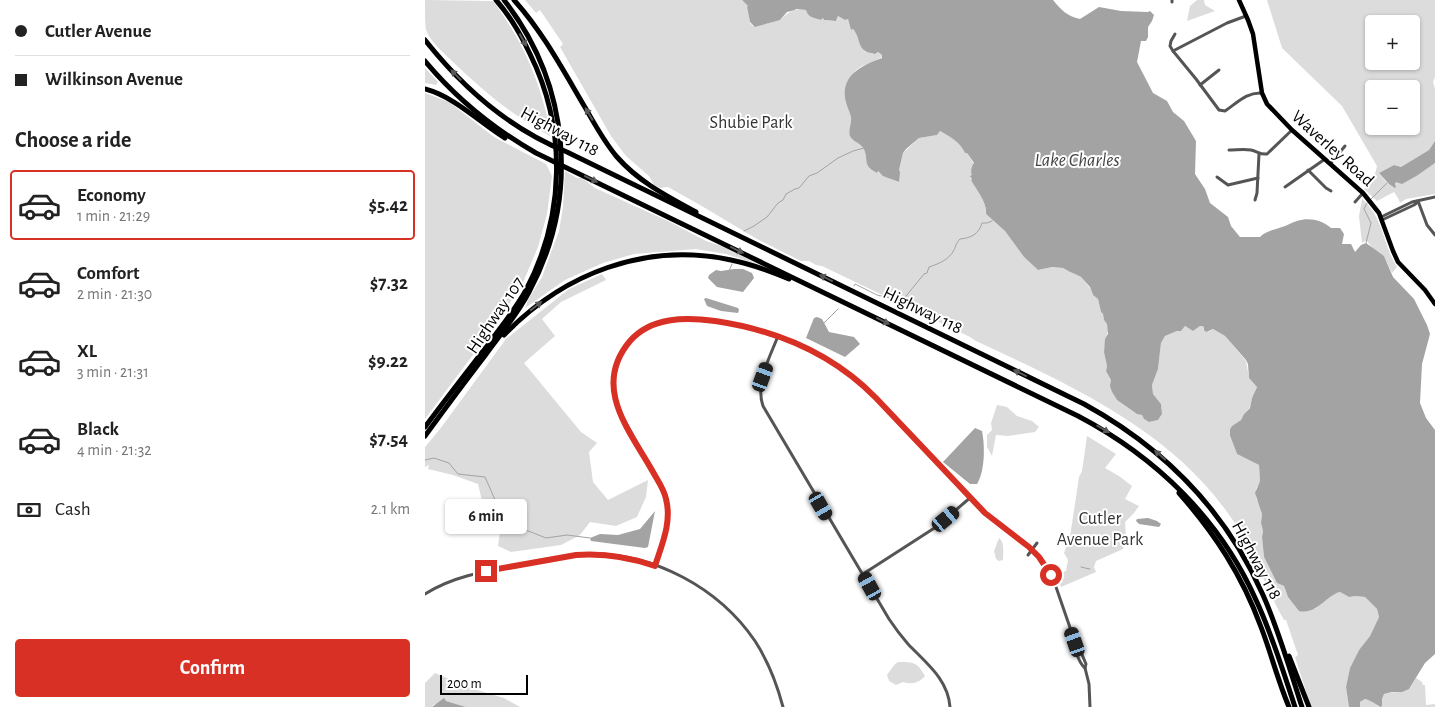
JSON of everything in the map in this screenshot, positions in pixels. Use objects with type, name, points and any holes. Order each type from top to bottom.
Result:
[{"type":"highway","points":[[496,0],[513,22],[540,76],[558,138]]},
{"type":"highway","name":"Highway 107","points":[[425,436],[519,309],[537,277],[550,243],[559,208],[557,115],[553,97],[541,62],[524,28],[504,0]]},
{"type":"highway","points":[[514,0],[534,24],[594,124],[618,158],[649,186],[747,240]]},
{"type":"highway","name":"Highway 118","points":[[425,40],[474,93],[491,108],[527,132],[1099,412],[1148,445],[1205,500],[1240,550],[1253,573],[1274,622],[1302,707]]},
{"type":"highway","name":"Highway 118","points":[[425,61],[454,92],[480,115],[536,153],[1093,424],[1116,437],[1151,463],[1175,485],[1197,507],[1217,532],[1237,564],[1262,612],[1295,707]]},
{"type":"highway","points":[[425,89],[450,99],[495,132],[536,153]]},
{"type":"highway","points":[[425,427],[505,323],[525,291],[547,239],[559,181]]},
{"type":"highway","points":[[488,352],[521,318],[561,288],[604,268],[649,257],[697,255],[739,261],[766,269],[862,311]]},
{"type":"highway","points":[[1151,463],[1203,522],[1233,566],[1259,620],[1288,706]]},
{"type":"highway","points":[[1183,477],[1196,488],[1216,511],[1234,536],[1249,562],[1271,608],[1309,707]]},
{"type":"main road","name":"Waverley Road","points":[[1239,0],[1254,40],[1262,93],[1267,104],[1291,130],[1367,197],[1381,219],[1395,257],[1435,304]]},
{"type":"street","points":[[1173,51],[1227,23],[1246,16]]},
{"type":"street","points":[[1175,34],[1170,42],[1171,48],[1221,111],[1248,94],[1254,92],[1262,93]]},
{"type":"street","points":[[1200,85],[1219,70]]},
{"type":"street","points":[[1229,150],[1257,151],[1259,154],[1264,155],[1291,130]]},
{"type":"street","points":[[1330,164],[1345,146]]},
{"type":"street","points":[[1255,200],[1259,154]]},
{"type":"street","points":[[1285,187],[1325,159]]},
{"type":"street","points":[[1309,170],[1331,191]]},
{"type":"street","points":[[1217,177],[1228,185],[1258,178]]},
{"type":"street","points":[[1355,202],[1363,193]]},
{"type":"street","points":[[1381,219],[1418,202],[1435,197]]},
{"type":"street","points":[[1418,202],[1427,225],[1435,235]]},
{"type":"street","points":[[655,566],[666,532],[667,506],[664,491],[617,407],[614,394],[615,375],[621,355],[629,343],[642,330],[658,322],[673,320],[711,321],[741,325],[778,336],[825,358],[865,386],[991,518],[1032,550],[1044,564],[1051,575],[1075,642],[1079,659],[1085,668],[1090,689],[1090,707]]},
{"type":"street","points":[[778,336],[761,384],[763,406],[881,607],[897,630],[941,678],[949,695],[950,707]]},
{"type":"street","points":[[863,574],[936,527],[971,497]]},
{"type":"street","points":[[1028,555],[1037,543]]},
{"type":"street","points":[[425,594],[447,582],[472,574],[576,555],[605,554],[621,556],[655,566],[708,592],[737,618],[760,648],[773,676],[783,707]]},
{"type":"green space","points":[[425,0],[493,1],[510,25],[530,64],[544,105],[550,136],[523,120],[499,102],[438,48],[426,30]]},
{"type":"green space","name":"Shubie Park","points":[[525,0],[742,0],[748,6],[750,23],[753,26],[780,20],[794,10],[806,10],[810,16],[821,20],[823,18],[824,20],[831,21],[837,20],[838,16],[845,20],[848,19],[851,30],[853,29],[857,32],[856,34],[864,51],[874,54],[878,52],[883,56],[871,64],[866,64],[857,69],[845,88],[851,116],[851,135],[864,148],[869,168],[898,182],[903,153],[919,138],[937,135],[940,131],[958,142],[974,163],[971,180],[983,200],[986,214],[1005,231],[1024,257],[1038,270],[1052,267],[1063,268],[1081,277],[1093,295],[1098,299],[1108,330],[1104,350],[1106,371],[1111,380],[1112,392],[1117,400],[1134,412],[1142,415],[1149,422],[1158,420],[1162,414],[1161,404],[1153,394],[1152,385],[1158,369],[1161,343],[1165,336],[1181,331],[1185,326],[1193,331],[1202,326],[1205,331],[1208,332],[1213,329],[1225,336],[1246,361],[1249,378],[1257,387],[1250,407],[1241,420],[1230,429],[1230,437],[1237,454],[1259,465],[1260,481],[1256,489],[1256,498],[1262,514],[1264,557],[1277,583],[1284,586],[1291,600],[1315,609],[1330,596],[1340,592],[1349,597],[1365,597],[1377,609],[1379,617],[1370,636],[1359,650],[1350,668],[1346,687],[1349,707],[1311,707],[1295,657],[1298,655],[1286,620],[1284,620],[1275,603],[1250,547],[1232,519],[1208,488],[1180,460],[1149,435],[1117,413],[1082,393],[822,266],[809,261],[801,261],[757,239],[668,187],[660,188],[654,185],[649,176],[626,156],[611,136],[560,47],[563,44],[540,10],[536,13]]},
{"type":"green space","points":[[1197,0],[1204,0],[1205,5],[1215,11],[1187,21],[1190,6]]},
{"type":"green space","points":[[1267,0],[1435,0],[1435,77],[1433,82],[1435,89],[1435,141],[1429,150],[1401,167],[1394,165],[1379,173],[1389,184],[1396,186],[1396,182],[1418,175],[1435,163],[1435,194],[1406,199],[1400,203],[1394,192],[1377,201],[1364,189],[1374,178],[1377,166],[1342,106],[1282,48]]},
{"type":"green space","points":[[425,68],[438,82],[436,85],[425,83]]},
{"type":"green space","points":[[425,93],[449,102],[494,137],[546,164],[552,176],[547,214],[538,247],[522,285],[493,328],[425,419]]},
{"type":"green space","points":[[565,171],[577,178],[582,178],[595,188],[670,222],[706,241],[727,248],[757,264],[726,254],[696,249],[634,254],[603,263],[565,280],[525,308],[542,277],[559,231],[563,207]]},
{"type":"green space","points":[[1362,199],[1379,222],[1397,267],[1392,273],[1384,256],[1374,250],[1367,241],[1362,243],[1359,216]]},
{"type":"green space","points":[[602,274],[606,280],[561,302],[542,319],[555,336],[524,363],[581,432],[597,443],[589,452],[593,482],[608,500],[648,480],[646,497],[637,517],[616,526],[590,522],[580,535],[561,545],[511,552],[498,546],[500,532],[484,509],[478,484],[428,469],[429,465],[425,467],[425,447],[506,339],[569,289]]},
{"type":"green space","points":[[997,405],[1007,407],[1017,416],[1032,421],[1039,427],[1035,432],[1008,436],[996,435],[992,456],[987,447],[987,435],[992,430],[991,423]]},
{"type":"green space","name":"Cutler Avenue Park","points":[[1087,436],[1116,454],[1105,468],[1132,486],[1125,499],[1139,506],[1125,522],[1126,537],[1123,549],[1096,561],[1094,567],[1096,572],[1061,587],[1056,575],[1066,571],[1068,560],[1064,553],[1070,537]]},
{"type":"green space","points":[[999,538],[1003,545],[1003,560],[999,561],[996,559],[994,551]]},
{"type":"green space","points":[[898,662],[915,664],[925,676],[915,683],[903,682],[896,685],[889,681],[887,675]]},
{"type":"green space","points":[[435,673],[470,688],[504,698],[520,707],[466,707],[446,701],[432,707],[425,707],[425,683]]},
{"type":"green space","points":[[1416,678],[1425,685],[1426,705],[1435,704],[1435,707],[1380,707],[1384,694],[1409,689]]},
{"type":"green space","points":[[1365,699],[1370,700],[1379,707],[1360,707],[1360,702]]},
{"type":"water","name":"Lake Charles","points":[[742,0],[1053,0],[1065,12],[1080,19],[1099,7],[1121,11],[1150,11],[1154,15],[1148,27],[1146,41],[1141,41],[1137,62],[1153,93],[1167,101],[1173,112],[1184,121],[1196,141],[1195,174],[1205,189],[1210,203],[1228,217],[1231,226],[1240,237],[1260,237],[1264,233],[1306,219],[1319,221],[1331,228],[1340,228],[1344,234],[1342,244],[1351,244],[1355,252],[1361,245],[1366,243],[1384,256],[1393,277],[1414,299],[1427,325],[1430,334],[1422,364],[1420,403],[1426,418],[1435,430],[1435,654],[1425,663],[1409,689],[1402,692],[1384,694],[1382,706],[1380,707],[1365,699],[1360,702],[1360,707],[1349,707],[1346,687],[1350,668],[1359,650],[1370,636],[1379,617],[1377,609],[1365,597],[1349,597],[1340,592],[1316,608],[1299,611],[1288,597],[1284,586],[1277,583],[1264,557],[1262,514],[1255,493],[1260,481],[1259,465],[1237,454],[1230,436],[1232,426],[1241,420],[1250,408],[1257,387],[1249,378],[1246,360],[1225,336],[1213,329],[1206,332],[1202,326],[1193,331],[1185,326],[1181,331],[1165,336],[1161,343],[1158,369],[1152,385],[1153,394],[1161,404],[1162,414],[1158,420],[1149,422],[1144,419],[1142,415],[1137,414],[1117,400],[1112,392],[1111,380],[1106,371],[1107,366],[1104,352],[1105,339],[1108,334],[1107,324],[1101,312],[1098,299],[1093,295],[1090,287],[1081,277],[1063,268],[1052,267],[1038,270],[1024,257],[1005,231],[986,214],[983,201],[970,176],[972,175],[971,169],[974,163],[958,143],[940,131],[937,135],[919,138],[903,153],[899,170],[899,182],[869,168],[864,149],[850,136],[851,117],[846,104],[845,93],[849,78],[854,72],[882,58],[882,55],[878,52],[875,54],[863,50],[853,29],[851,30],[848,19],[845,20],[838,16],[836,21],[824,20],[823,18],[821,20],[810,16],[806,10],[796,9],[787,12],[780,20],[755,27],[750,22],[748,6]]},
{"type":"water","points":[[1435,141],[1435,163],[1418,175],[1402,184],[1396,182],[1395,188],[1379,173],[1394,165],[1401,167],[1429,150]]},
{"type":"water","points":[[743,269],[752,273],[754,278],[743,292],[717,287],[708,278],[716,270]]},
{"type":"water","points":[[704,299],[738,308],[738,313],[721,311],[707,306]]},
{"type":"water","points":[[814,318],[822,319],[829,332],[854,337],[860,344],[845,357],[806,338]]},
{"type":"water","points":[[975,428],[982,431],[984,458],[980,479],[977,484],[970,484],[943,462]]},
{"type":"water","points":[[655,511],[648,547],[591,541],[590,538],[600,534],[618,535],[640,529]]},
{"type":"water","points":[[1148,518],[1161,524],[1159,527],[1139,524],[1136,521],[1137,519]]},
{"type":"water","points":[[444,698],[446,701],[466,707],[432,707]]},
{"type":"waterway","points":[[744,231],[767,217],[778,203],[783,200],[786,194],[799,188],[809,176],[817,173],[838,158],[864,148]]},
{"type":"waterway","points":[[1370,200],[1387,183]]},
{"type":"waterway","points":[[1366,243],[1371,223],[1364,209],[1367,203]]},
{"type":"waterway","points":[[854,286],[855,284],[877,295],[895,301],[902,301],[924,274],[927,273],[929,267],[940,263],[952,253],[960,239],[974,235],[982,223],[992,221]]},
{"type":"waterway","points":[[729,271],[732,264]]},
{"type":"waterway","points":[[824,323],[838,309]]},
{"type":"waterway","points":[[425,460],[434,458],[449,463],[458,474],[485,477],[508,523],[546,538],[567,535],[590,538]]},
{"type":"waterway","points":[[1081,567],[1090,569]]},
{"type":"route","points":[[486,571],[589,554],[621,556],[655,566],[666,532],[668,518],[666,498],[664,491],[620,414],[614,394],[615,375],[624,350],[642,330],[658,322],[686,319],[741,325],[778,336],[807,348],[846,372],[865,386],[955,479],[985,513],[1029,547],[1039,557],[1051,575]]}]
